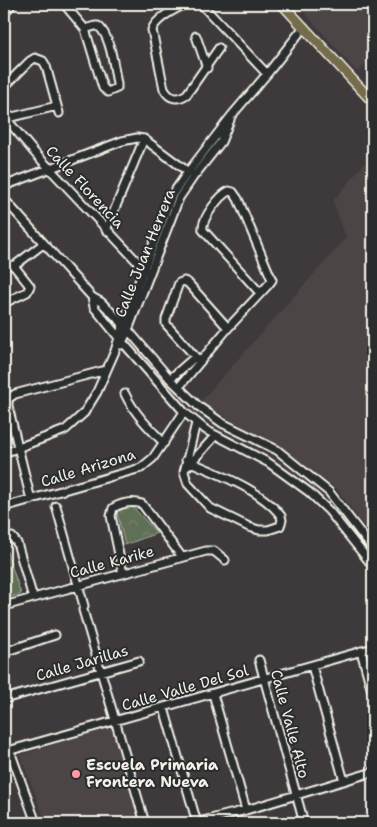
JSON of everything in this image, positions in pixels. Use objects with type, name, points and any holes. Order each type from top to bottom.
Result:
[{"type":"main road","points":[[282,4],[373,102]]},
{"type":"street","points":[[4,13],[12,4]]},
{"type":"street","points":[[64,4],[85,30],[103,88],[108,92],[114,91],[117,88],[117,84],[104,32],[98,26],[85,30]]},
{"type":"street","points":[[185,4],[160,20],[152,30],[158,64],[166,92],[173,98],[184,96],[192,89],[220,48]]},
{"type":"street","points":[[201,4],[267,74]]},
{"type":"street","name":"Calle Juan Herrera","points":[[4,453],[65,430],[79,419],[89,406],[115,351],[128,330],[169,202],[232,115],[304,27]]},
{"type":"street","points":[[196,36],[207,68]]},
{"type":"street","points":[[4,87],[30,61],[38,58],[46,66],[58,110],[4,118]]},
{"type":"street","name":"Calle Florencia","points":[[4,118],[146,272]]},
{"type":"street","points":[[4,186],[122,141],[137,138],[144,139],[191,174]]},
{"type":"street","points":[[106,230],[144,139]]},
{"type":"street","points":[[179,387],[197,360],[228,328],[272,280],[238,199],[233,192],[229,191],[220,197],[202,226],[204,232],[260,293]]},
{"type":"street","points":[[4,199],[92,297],[101,302],[123,324],[170,379],[198,406],[222,423],[277,450],[328,492],[373,549]]},
{"type":"street","points":[[14,266],[43,244]]},
{"type":"street","points":[[4,266],[14,266],[29,283],[27,292],[4,303]]},
{"type":"street","name":"Calle Juan Herrera","points":[[121,340],[123,324],[146,272]]},
{"type":"street","points":[[197,360],[166,324],[166,318],[178,285],[182,281],[188,283],[228,328]]},
{"type":"street","points":[[92,297],[94,307],[133,355],[184,412],[196,423],[216,436],[269,463],[320,501],[373,566]]},
{"type":"street","points":[[133,355],[142,347]]},
{"type":"street","points":[[170,379],[197,360]]},
{"type":"street","points":[[31,500],[8,406],[8,399],[15,394],[106,370]]},
{"type":"street","points":[[125,394],[131,406],[164,443]]},
{"type":"street","name":"Calle Arizona","points":[[4,507],[141,468],[149,463],[184,412]]},
{"type":"street","points":[[188,464],[244,487],[258,496],[281,516],[280,526],[268,530],[255,529],[210,508],[188,484],[184,476],[196,423]]},
{"type":"street","points":[[188,464],[216,436]]},
{"type":"street","points":[[269,463],[277,450]]},
{"type":"street","points":[[123,574],[111,516],[113,508],[118,506],[133,502],[142,504],[182,557]]},
{"type":"street","points":[[56,506],[83,608],[145,823]]},
{"type":"street","points":[[4,538],[12,537],[17,543],[33,598]]},
{"type":"street","name":"Calle Karike","points":[[4,606],[210,550],[225,560]]},
{"type":"street","points":[[4,652],[55,635]]},
{"type":"street","name":"Calle Valle Del Sol","points":[[7,752],[373,648]]},
{"type":"street","points":[[361,652],[373,695]]},
{"type":"street","name":"Calle Valle Alto","points":[[258,660],[304,823]]},
{"type":"street","name":"Calle Jarillas","points":[[4,699],[139,661]]},
{"type":"street","points":[[312,666],[344,781]]},
{"type":"street","points":[[213,694],[246,810]]},
{"type":"street","points":[[164,708],[196,823],[373,772]]},
{"type":"street","points":[[7,752],[36,823]]},
{"type":"shaded area","points":[[297,4],[373,4],[373,58],[357,72]]},
{"type":"shaded area","points":[[373,153],[373,539],[338,490],[278,447],[200,402],[346,238],[333,201]]},
{"type":"shaded area","name":"Escuela Primaria Frontera Nueva","points":[[111,727],[139,823],[46,823],[20,755]]},
{"type":"green space","points":[[130,504],[157,533],[125,545],[116,509]]},
{"type":"green space","points":[[4,543],[21,594],[4,599]]},
{"type":"place","name":"Escuela Primaria Frontera Nueva","points":[[76,774]]}]
